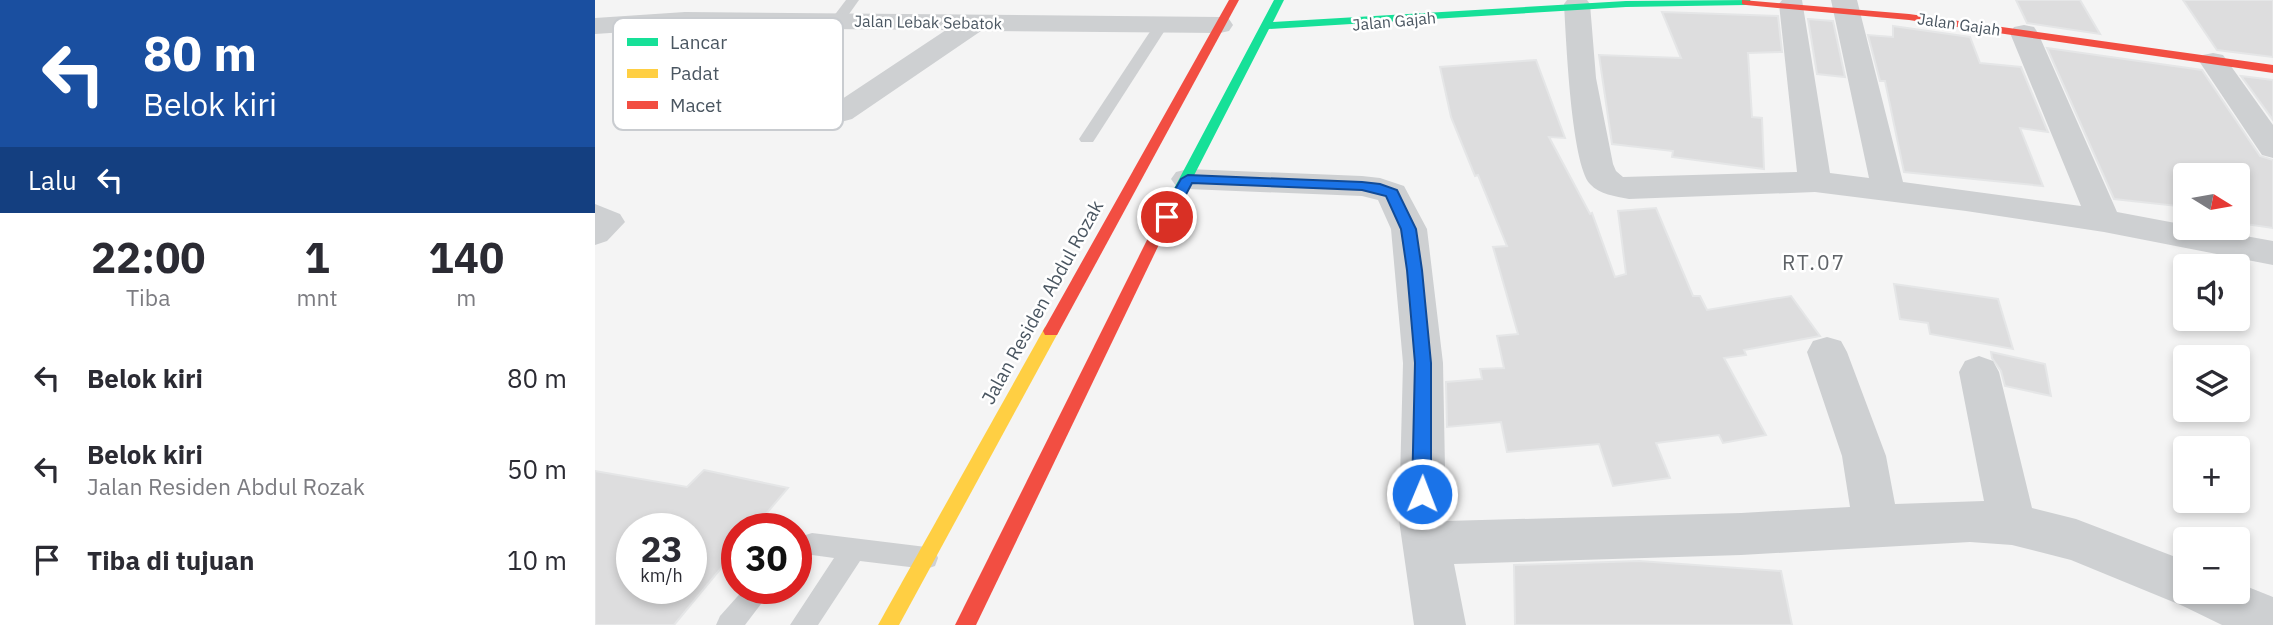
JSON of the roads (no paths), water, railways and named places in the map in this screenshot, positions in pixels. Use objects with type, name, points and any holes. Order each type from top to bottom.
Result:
[{"type":"main road","name":"Jalan Residen Abdul Rozak","points":[[888,625],[1234,0]]},
{"type":"main road","points":[[965,625],[1040,478],[1146,256],[1279,0]]},
{"type":"main road","name":"Jalan Gajah","points":[[1266,26],[1344,25],[1577,4],[1711,1],[1845,5],[2273,69]]},
{"type":"street","points":[[1577,4],[1582,78],[1597,164],[1601,176],[1612,185],[1645,191],[1815,182],[2104,221],[2273,253]]},
{"type":"street","points":[[1792,4],[1815,182]]},
{"type":"street","points":[[1845,5],[1889,191]]},
{"type":"street","name":"Jalan Lebak Sebatok","points":[[640,18],[686,10],[787,18]]},
{"type":"street","name":"Jalan Lebak Sebatok","points":[[843,22],[1220,25]]},
{"type":"street","name":"Jalan Lebak Sebatok","points":[[595,26],[613,23]]},
{"type":"street","points":[[843,112],[975,23]]},
{"type":"street","points":[[2024,33],[2104,221]]},
{"type":"street","points":[[2213,61],[2273,148]]},
{"type":"street","points":[[1188,179],[1362,186],[1380,188],[1392,193],[1409,229],[1415,270],[1423,363],[1422,520],[1440,625]]},
{"type":"street","points":[[595,215],[608,222],[595,233]]},
{"type":"street","points":[[1826,352],[1864,456],[1876,526]]},
{"type":"street","points":[[1979,372],[2012,524]]},
{"type":"street","points":[[1425,543],[1741,534],[1939,521],[2012,524],[2076,540],[2173,579]]},
{"type":"street","points":[[2230,604],[2273,622]]},
{"type":"lane","points":[[840,18],[853,0]]},
{"type":"lane","points":[[1087,139],[1162,24]]},
{"type":"lane","points":[[812,544],[926,558]]},
{"type":"lane","points":[[803,625],[853,550]]},
{"type":"lane","points":[[729,625],[747,604]]},
{"type":"district","name":"RT.07","points":[[1814,263]]}]
